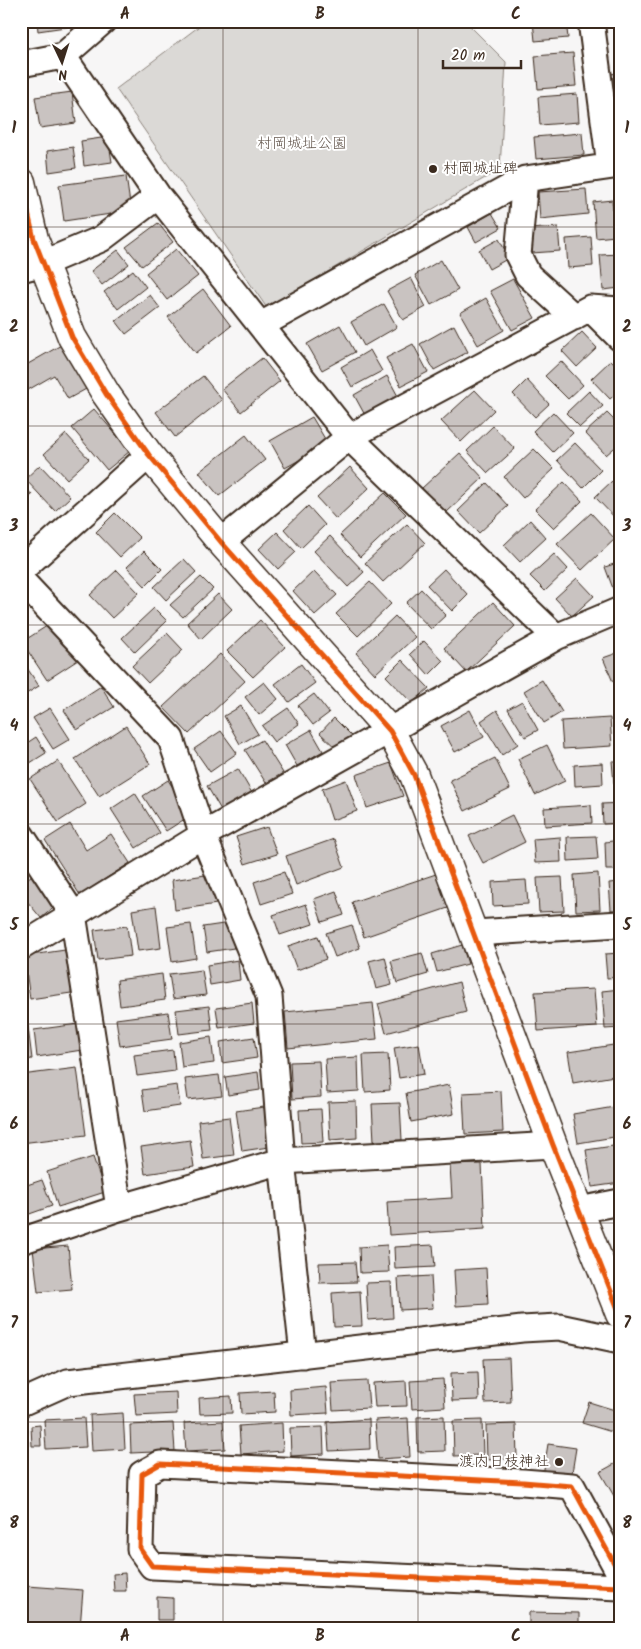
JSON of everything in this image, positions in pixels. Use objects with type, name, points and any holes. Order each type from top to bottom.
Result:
[{"type":"street","points":[[21,64],[63,56],[103,21]]},
{"type":"street","points":[[261,325],[525,179],[615,165],[591,21]]},
{"type":"street","points":[[63,56],[158,196],[349,437],[556,637]]},
{"type":"street","points":[[525,179],[518,255],[528,275],[620,338]]},
{"type":"street","points":[[21,182],[34,239],[32,266],[106,394],[149,455],[221,542],[390,730],[414,775],[553,1145],[620,1314]]},
{"type":"street","points":[[32,266],[101,239],[158,196]]},
{"type":"street","points":[[221,542],[349,437],[582,312],[620,310]]},
{"type":"street","points":[[21,570],[149,455]]},
{"type":"street","points":[[21,580],[171,739],[203,835],[269,996],[282,1161],[303,1355]]},
{"type":"street","points":[[21,947],[203,835],[556,637],[620,610]]},
{"type":"street","points":[[21,835],[73,914],[119,1208]]},
{"type":"street","points":[[474,933],[620,924]]},
{"type":"street","points":[[21,1241],[119,1208],[282,1161],[553,1145]]},
{"type":"street","points":[[578,1210],[620,1202]]},
{"type":"street","points":[[21,1403],[68,1382],[531,1328],[559,1327],[620,1340]]},
{"type":"street","points":[[620,1574],[572,1486],[160,1464],[142,1474],[140,1549],[152,1566],[620,1587]]},
{"type":"green space","name":"村岡城址公園","points":[[206,21],[465,21],[506,62],[500,169],[267,308],[116,89]]},
{"type":"building","points":[[37,21],[78,21],[79,25],[38,31]]},
{"type":"building","points":[[533,21],[566,21],[568,38],[535,41]]},
{"type":"building","points":[[573,53],[576,86],[538,89],[535,56]]},
{"type":"building","points":[[620,73],[620,106],[611,107],[608,74]]},
{"type":"building","points":[[72,92],[76,123],[40,128],[35,97]]},
{"type":"building","points":[[577,94],[579,122],[540,125],[538,97]]},
{"type":"building","points":[[582,133],[584,155],[536,159],[534,137]]},
{"type":"building","points":[[108,137],[112,162],[84,166],[81,141]]},
{"type":"building","points":[[73,147],[76,168],[49,172],[47,151]]},
{"type":"building","points":[[126,176],[131,211],[64,221],[59,185]]},
{"type":"building","points":[[586,189],[588,214],[540,219],[538,192]]},
{"type":"building","points":[[612,200],[615,236],[596,238],[593,202]]},
{"type":"building","points":[[492,213],[501,228],[476,242],[468,227]]},
{"type":"building","points":[[158,223],[173,242],[142,266],[126,247]]},
{"type":"building","points":[[558,227],[560,251],[532,253],[530,229]]},
{"type":"building","points":[[591,237],[593,266],[568,268],[566,239]]},
{"type":"building","points":[[499,239],[509,258],[489,269],[479,250]]},
{"type":"building","points":[[176,249],[198,276],[167,300],[146,273]]},
{"type":"building","points":[[118,250],[129,264],[102,285],[91,271]]},
{"type":"building","points":[[620,254],[620,288],[603,290],[600,255]]},
{"type":"building","points":[[441,260],[458,290],[431,305],[415,275]]},
{"type":"building","points":[[133,270],[146,287],[118,309],[104,292]]},
{"type":"building","points":[[411,278],[426,307],[403,320],[387,291]]},
{"type":"building","points":[[513,279],[535,318],[512,330],[490,291]]},
{"type":"building","points":[[203,289],[231,326],[196,353],[168,317]]},
{"type":"building","points":[[150,295],[160,308],[126,334],[116,321]]},
{"type":"building","points":[[486,298],[504,330],[478,345],[460,313]]},
{"type":"building","points":[[384,304],[397,327],[364,346],[351,322]]},
{"type":"building","points":[[340,325],[355,352],[322,370],[307,344]]},
{"type":"building","points":[[454,325],[468,352],[434,370],[420,344]]},
{"type":"building","points":[[582,332],[597,348],[577,367],[562,351]]},
{"type":"building","points":[[63,344],[88,388],[68,399],[54,375],[21,394],[21,368]]},
{"type":"building","points":[[413,344],[428,372],[401,386],[386,358]]},
{"type":"building","points":[[370,350],[382,371],[352,387],[341,367]]},
{"type":"building","points":[[262,358],[280,381],[241,412],[222,389]]},
{"type":"building","points":[[611,360],[620,369],[620,390],[610,399],[591,379]]},
{"type":"building","points":[[561,361],[583,385],[568,399],[545,376]]},
{"type":"building","points":[[203,376],[222,400],[175,437],[156,412]]},
{"type":"building","points":[[387,376],[399,398],[366,417],[354,395]]},
{"type":"building","points":[[527,380],[549,404],[535,417],[513,394]]},
{"type":"building","points":[[475,390],[494,410],[461,442],[441,421]]},
{"type":"building","points":[[589,391],[603,406],[580,427],[566,413]]},
{"type":"building","points":[[94,409],[130,451],[107,470],[72,428]]},
{"type":"building","points":[[553,412],[573,433],[553,452],[533,431]]},
{"type":"building","points":[[607,413],[620,426],[620,443],[606,455],[585,433]]},
{"type":"building","points":[[312,417],[328,444],[285,468],[270,441]]},
{"type":"building","points":[[493,426],[515,449],[488,473],[467,451]]},
{"type":"building","points":[[66,434],[89,459],[67,479],[44,454]]},
{"type":"building","points":[[246,435],[265,460],[219,496],[199,472]]},
{"type":"building","points":[[575,443],[601,470],[583,488],[557,460]]},
{"type":"building","points":[[534,449],[554,469],[523,498],[504,477]]},
{"type":"building","points":[[460,453],[483,478],[446,513],[422,488]]},
{"type":"building","points":[[40,465],[70,497],[55,511],[25,479]]},
{"type":"building","points":[[350,467],[369,488],[336,519],[317,498]]},
{"type":"building","points":[[612,481],[620,489],[620,523],[595,497]]},
{"type":"building","points":[[21,482],[32,495],[21,504]]},
{"type":"building","points":[[564,482],[582,501],[554,528],[535,509]]},
{"type":"building","points":[[487,483],[508,506],[479,533],[458,511]]},
{"type":"building","points":[[385,493],[406,514],[360,557],[340,535]]},
{"type":"building","points":[[308,506],[325,525],[301,548],[284,529]]},
{"type":"building","points":[[115,513],[140,538],[120,557],[96,532]]},
{"type":"building","points":[[591,513],[615,539],[582,570],[557,544]]},
{"type":"building","points":[[530,520],[546,538],[520,562],[504,545]]},
{"type":"building","points":[[407,524],[425,543],[383,582],[365,563]]},
{"type":"building","points":[[277,532],[296,552],[278,569],[259,549]]},
{"type":"building","points":[[330,536],[364,572],[348,587],[314,551]]},
{"type":"building","points":[[144,551],[162,569],[145,586],[127,567]]},
{"type":"building","points":[[554,554],[568,569],[545,591],[530,576]]},
{"type":"building","points":[[184,559],[196,572],[166,600],[154,587]]},
{"type":"building","points":[[620,562],[620,601],[618,602],[605,567]]},
{"type":"building","points":[[444,569],[468,595],[452,611],[427,585]]},
{"type":"building","points":[[117,570],[139,593],[112,618],[90,595]]},
{"type":"building","points":[[314,571],[337,595],[315,615],[293,591]]},
{"type":"building","points":[[201,577],[213,589],[183,617],[170,605]]},
{"type":"building","points":[[577,578],[594,596],[572,616],[555,598]]},
{"type":"building","points":[[370,582],[391,604],[358,636],[336,614]]},
{"type":"building","points":[[421,589],[446,615],[431,629],[406,603]]},
{"type":"building","points":[[218,594],[232,609],[201,639],[187,623]]},
{"type":"building","points":[[493,602],[515,626],[466,672],[444,648]]},
{"type":"building","points":[[154,608],[167,621],[135,652],[122,638]]},
{"type":"building","points":[[395,616],[415,637],[375,674],[356,653]]},
{"type":"building","points":[[260,620],[285,647],[253,677],[227,651]]},
{"type":"building","points":[[53,622],[78,660],[47,680],[22,642]]},
{"type":"building","points":[[167,633],[183,650],[148,683],[132,666]]},
{"type":"building","points":[[424,641],[443,661],[429,675],[410,654]]},
{"type":"building","points":[[620,652],[620,679],[613,682],[603,658]]},
{"type":"building","points":[[220,654],[245,681],[189,734],[163,707]]},
{"type":"building","points":[[21,659],[39,686],[21,697]]},
{"type":"building","points":[[402,660],[429,688],[412,703],[386,676]]},
{"type":"building","points":[[301,664],[315,683],[289,702],[275,684]]},
{"type":"building","points":[[542,680],[562,712],[544,723],[524,691]]},
{"type":"building","points":[[264,682],[278,699],[259,715],[245,697]]},
{"type":"building","points":[[101,686],[114,707],[77,730],[64,710]]},
{"type":"building","points":[[314,694],[329,713],[313,725],[298,706]]},
{"type":"building","points":[[522,701],[538,730],[525,737],[508,709]]},
{"type":"building","points":[[241,706],[258,734],[240,744],[224,716]]},
{"type":"building","points":[[50,708],[70,739],[53,749],[33,718]]},
{"type":"building","points":[[288,708],[299,724],[274,742],[262,726]]},
{"type":"building","points":[[470,710],[484,737],[455,752],[441,726]]},
{"type":"building","points":[[497,710],[518,744],[502,755],[481,721]]},
{"type":"building","points":[[334,718],[353,737],[339,751],[320,733]]},
{"type":"building","points":[[610,718],[612,746],[563,749],[561,721]]},
{"type":"building","points":[[126,726],[150,764],[99,796],[75,759]]},
{"type":"building","points":[[311,730],[323,751],[297,766],[285,745]]},
{"type":"building","points":[[221,731],[237,753],[210,772],[194,749]]},
{"type":"building","points":[[36,737],[46,753],[22,768],[21,747]]},
{"type":"building","points":[[262,740],[283,773],[266,783],[245,750]]},
{"type":"building","points":[[547,745],[565,781],[535,795],[518,759]]},
{"type":"building","points":[[495,758],[510,789],[465,811],[450,780]]},
{"type":"building","points":[[58,761],[86,804],[58,822],[30,779]]},
{"type":"building","points":[[612,761],[620,761],[620,784],[614,784]]},
{"type":"building","points":[[391,763],[403,796],[367,808],[356,775]]},
{"type":"building","points":[[602,763],[603,784],[575,786],[574,765]]},
{"type":"building","points":[[238,769],[252,793],[221,810],[207,786]]},
{"type":"building","points":[[168,780],[191,815],[166,831],[143,796]]},
{"type":"building","points":[[346,780],[357,811],[332,820],[322,789]]},
{"type":"building","points":[[135,793],[160,833],[136,848],[111,809]]},
{"type":"building","points":[[620,803],[620,823],[603,824],[602,804]]},
{"type":"building","points":[[591,805],[592,823],[545,826],[544,808]]},
{"type":"building","points":[[512,815],[525,842],[483,863],[469,836]]},
{"type":"building","points":[[70,824],[86,850],[111,834],[130,863],[80,895],[45,840]]},
{"type":"building","points":[[267,827],[277,854],[245,864],[236,837]]},
{"type":"building","points":[[596,836],[598,859],[568,861],[567,837]]},
{"type":"building","points":[[560,837],[561,862],[535,863],[533,839]]},
{"type":"building","points":[[334,839],[344,867],[296,885],[286,856]]},
{"type":"building","points":[[620,840],[620,870],[606,870],[605,842]]},
{"type":"building","points":[[284,872],[292,894],[261,904],[254,882]]},
{"type":"building","points":[[598,873],[600,910],[576,911],[574,875]]},
{"type":"building","points":[[212,874],[217,904],[175,910],[172,880]]},
{"type":"building","points":[[436,874],[448,908],[364,937],[352,902]]},
{"type":"building","points":[[32,875],[57,905],[41,918],[21,894],[21,884]]},
{"type":"building","points":[[562,877],[564,911],[539,912],[537,878]]},
{"type":"building","points":[[526,880],[528,904],[493,906],[492,882]]},
{"type":"building","points":[[620,882],[620,910],[611,910],[609,883]]},
{"type":"building","points":[[336,891],[344,915],[322,922],[314,899]]},
{"type":"building","points":[[306,904],[313,924],[280,935],[273,915]]},
{"type":"building","points":[[156,906],[161,948],[138,951],[132,910]]},
{"type":"building","points":[[21,910],[29,919],[21,926]]},
{"type":"building","points":[[230,923],[234,948],[207,952],[203,927]]},
{"type":"building","points":[[191,924],[196,958],[172,962],[167,927]]},
{"type":"building","points":[[352,925],[360,948],[335,957],[326,933]]},
{"type":"building","points":[[127,926],[131,956],[98,960],[94,930]]},
{"type":"building","points":[[318,936],[326,959],[297,970],[288,946]]},
{"type":"building","points":[[462,945],[468,964],[437,972],[432,954]]},
{"type":"building","points":[[72,949],[78,992],[30,999],[24,956]]},
{"type":"building","points":[[422,953],[428,974],[397,983],[391,961]]},
{"type":"building","points":[[620,953],[620,977],[607,978],[605,954]]},
{"type":"building","points":[[385,957],[392,985],[376,989],[369,961]]},
{"type":"building","points":[[238,960],[240,980],[210,985],[207,965]]},
{"type":"building","points":[[202,970],[206,995],[173,999],[169,974]]},
{"type":"building","points":[[162,974],[165,1000],[120,1006],[117,980]]},
{"type":"building","points":[[459,982],[466,1012],[386,1033],[378,1004]]},
{"type":"building","points":[[594,989],[597,1027],[538,1031],[535,992]]},
{"type":"building","points":[[620,989],[620,1028],[605,1029],[602,991]]},
{"type":"building","points":[[252,1003],[254,1023],[219,1028],[216,1008]]},
{"type":"building","points":[[373,1003],[377,1039],[288,1048],[285,1012]]},
{"type":"building","points":[[209,1006],[212,1030],[179,1034],[176,1010]]},
{"type":"building","points":[[168,1012],[172,1039],[120,1046],[116,1019]]},
{"type":"building","points":[[21,1019],[27,1019],[32,1059],[21,1061]]},
{"type":"building","points":[[78,1024],[82,1050],[37,1057],[34,1030]]},
{"type":"building","points":[[211,1037],[214,1063],[182,1067],[179,1042]]},
{"type":"building","points":[[254,1037],[257,1058],[222,1063],[220,1042]]},
{"type":"building","points":[[419,1044],[424,1074],[399,1078],[394,1048]]},
{"type":"building","points":[[620,1044],[620,1075],[573,1083],[568,1052]]},
{"type":"building","points":[[173,1050],[175,1071],[137,1076],[134,1055]]},
{"type":"building","points":[[388,1054],[390,1090],[365,1092],[363,1055]]},
{"type":"building","points":[[358,1057],[359,1091],[327,1093],[325,1059]]},
{"type":"building","points":[[319,1061],[321,1097],[292,1099],[290,1062]]},
{"type":"building","points":[[77,1068],[86,1135],[21,1143],[21,1075]]},
{"type":"building","points":[[258,1072],[260,1090],[228,1095],[225,1077]]},
{"type":"building","points":[[219,1075],[222,1096],[188,1100],[185,1079]]},
{"type":"building","points":[[177,1085],[180,1106],[145,1111],[142,1090]]},
{"type":"building","points":[[449,1085],[454,1114],[411,1122],[406,1093]]},
{"type":"building","points":[[501,1091],[503,1132],[465,1134],[463,1093]]},
{"type":"building","points":[[356,1101],[357,1138],[330,1140],[328,1102]]},
{"type":"building","points":[[400,1103],[402,1140],[374,1141],[372,1104]]},
{"type":"building","points":[[620,1106],[620,1136],[578,1143],[573,1114]]},
{"type":"building","points":[[264,1107],[269,1147],[242,1151],[236,1111]]},
{"type":"building","points":[[321,1109],[323,1142],[301,1143],[299,1110]]},
{"type":"building","points":[[229,1117],[234,1155],[203,1159],[198,1121]]},
{"type":"building","points":[[190,1140],[194,1167],[145,1174],[141,1147]]},
{"type":"building","points":[[620,1145],[620,1183],[592,1187],[586,1150]]},
{"type":"building","points":[[93,1157],[105,1192],[58,1207],[47,1172]]},
{"type":"building","points":[[482,1164],[485,1229],[389,1235],[387,1202],[452,1198],[450,1165]]},
{"type":"building","points":[[42,1180],[52,1206],[21,1217],[21,1187]]},
{"type":"building","points":[[387,1245],[389,1272],[360,1273],[359,1247]]},
{"type":"building","points":[[433,1245],[435,1267],[395,1269],[394,1247]]},
{"type":"building","points":[[68,1246],[72,1289],[38,1292],[33,1249]]},
{"type":"building","points":[[355,1262],[357,1282],[320,1283],[319,1263]]},
{"type":"building","points":[[486,1268],[488,1304],[456,1306],[454,1270]]},
{"type":"building","points":[[431,1276],[433,1308],[400,1310],[398,1278]]},
{"type":"building","points":[[391,1282],[393,1318],[368,1320],[366,1283]]},
{"type":"building","points":[[360,1291],[362,1326],[334,1327],[332,1293]]},
{"type":"building","points":[[509,1358],[511,1402],[485,1403],[483,1359]]},
{"type":"building","points":[[478,1372],[479,1400],[452,1401],[451,1373]]},
{"type":"building","points":[[443,1379],[445,1407],[412,1409],[410,1381]]},
{"type":"building","points":[[367,1381],[369,1408],[333,1410],[331,1383]]},
{"type":"building","points":[[406,1381],[407,1406],[375,1407],[373,1383]]},
{"type":"building","points":[[326,1387],[328,1413],[291,1415],[290,1390]]},
{"type":"building","points":[[274,1391],[275,1412],[241,1414],[240,1393]]},
{"type":"building","points":[[176,1392],[177,1414],[136,1416],[134,1394]]},
{"type":"building","points":[[231,1396],[232,1413],[200,1414],[199,1398]]},
{"type":"building","points":[[589,1402],[618,1411],[612,1432],[582,1423]]},
{"type":"building","points":[[123,1413],[125,1449],[92,1451],[90,1415]]},
{"type":"building","points":[[444,1416],[445,1451],[418,1452],[417,1417]]},
{"type":"building","points":[[84,1418],[86,1447],[46,1449],[44,1420]]},
{"type":"building","points":[[408,1418],[410,1457],[378,1459],[375,1420]]},
{"type":"building","points":[[369,1419],[370,1449],[329,1451],[327,1422]]},
{"type":"building","points":[[482,1420],[483,1455],[454,1456],[453,1421]]},
{"type":"building","points":[[223,1421],[225,1449],[186,1451],[184,1423]]},
{"type":"building","points":[[173,1423],[175,1451],[131,1453],[130,1425]]},
{"type":"building","points":[[282,1423],[283,1451],[241,1454],[239,1426]]},
{"type":"building","points":[[516,1424],[517,1458],[487,1460],[486,1425]]},
{"type":"building","points":[[40,1425],[41,1446],[32,1446],[31,1426]]},
{"type":"building","points":[[323,1427],[324,1454],[291,1456],[290,1428]]},
{"type":"building","name":"渡内日枝神社","points":[[548,1444],[576,1448],[571,1479],[543,1475]]},
{"type":"building","points":[[620,1461],[620,1493],[614,1496],[600,1472]]},
{"type":"building","points":[[125,1573],[126,1591],[114,1591],[113,1574]]},
{"type":"building","points":[[27,1586],[83,1590],[80,1628],[24,1628]]},
{"type":"building","points":[[157,1597],[173,1598],[173,1620],[157,1620]]},
{"type":"building","points":[[529,1612],[579,1613],[579,1628],[529,1628]]},
{"type":"cycle path","points":[[21,182],[34,239],[72,337],[106,394],[149,455],[221,542],[390,731],[414,775],[553,1145],[620,1314]]},
{"type":"cycle path","points":[[620,1574],[572,1486],[160,1464],[142,1474],[140,1549],[152,1566],[620,1587]]},
{"type":"place","name":"村岡城址碑","points":[[433,169]]},
{"type":"place","name":"渡内日枝神社","points":[[559,1462]]}]
